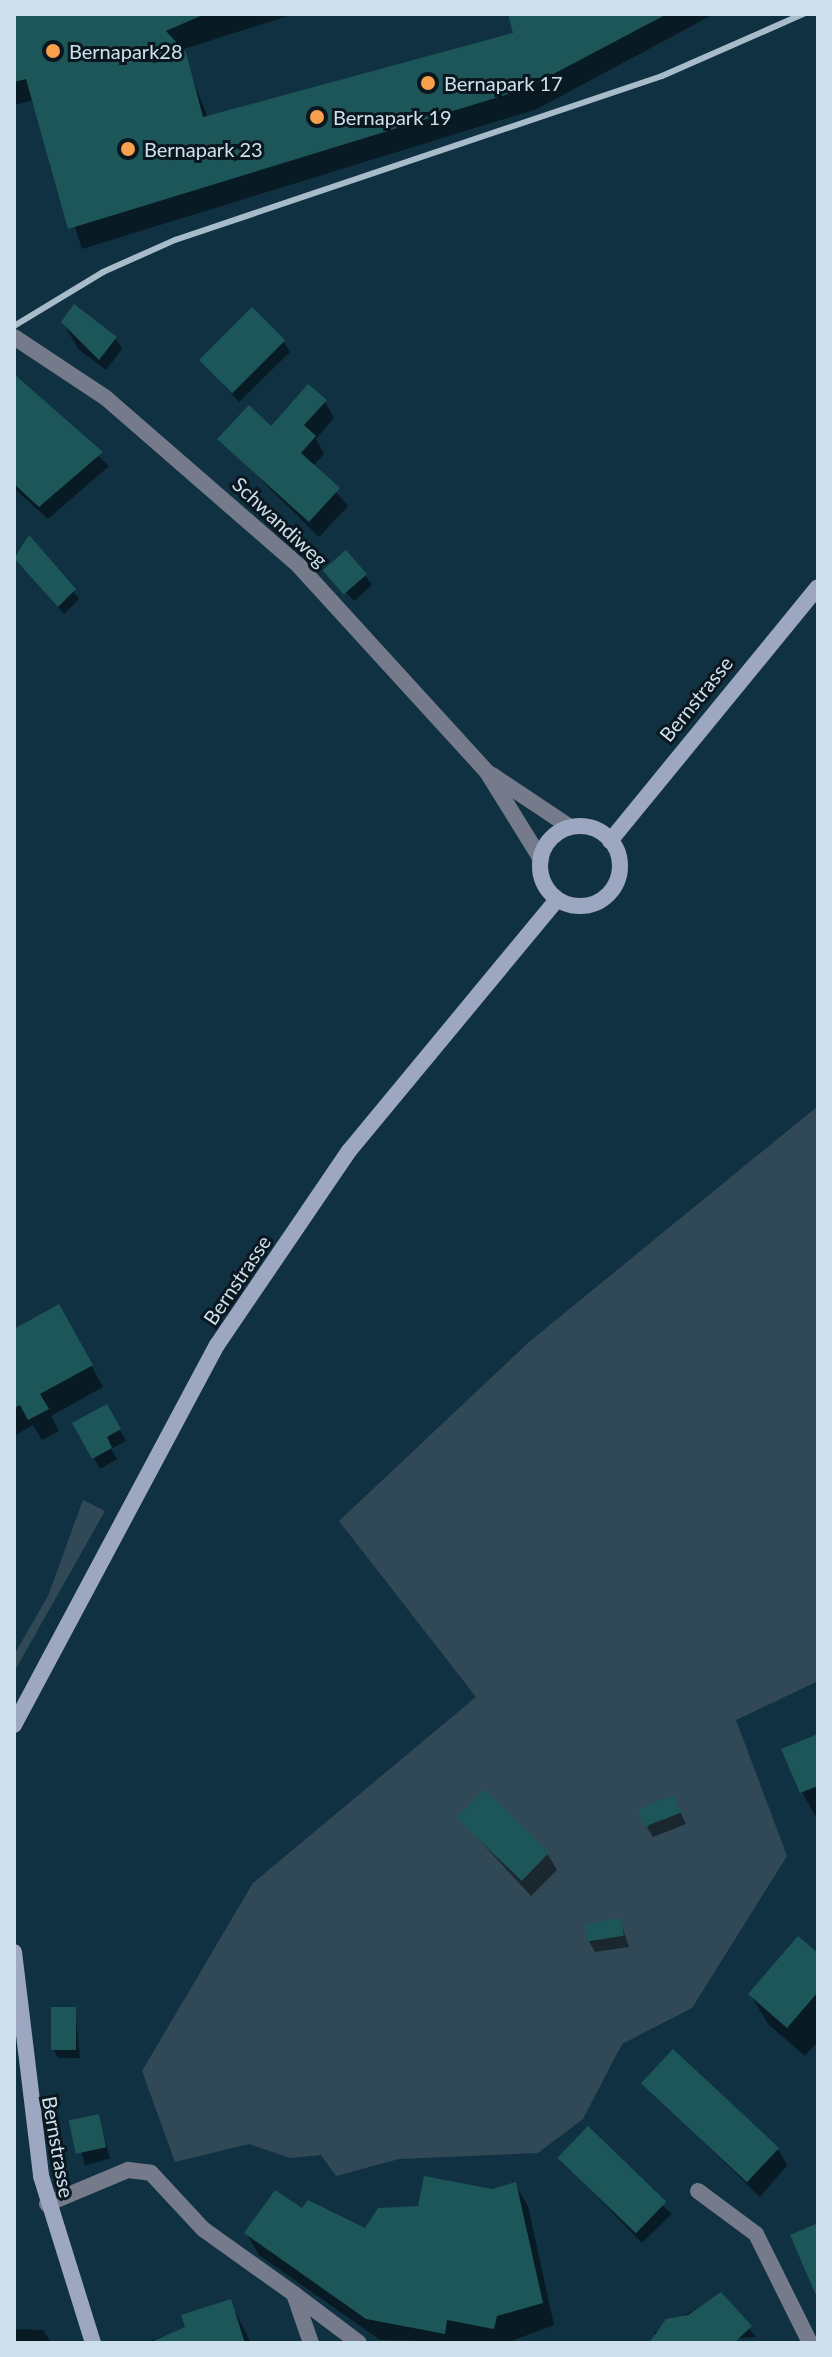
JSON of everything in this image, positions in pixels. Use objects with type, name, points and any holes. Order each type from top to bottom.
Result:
[{"type":"main road","name":"Bernstrasse","points":[[610,841],[818,587]]},
{"type":"main road","points":[[570,827],[592,828],[610,841],[620,872],[611,892],[591,905],[557,900],[543,881],[541,859],[551,839],[570,827]]},
{"type":"main road","name":"Bernstrasse","points":[[14,1725],[217,1345],[349,1151],[557,900]]},
{"type":"main road","name":"Bernstrasse","points":[[14,1952],[47,2204],[93,2343]]},
{"type":"street","name":"Schwandiweg","points":[[14,337],[106,398],[254,522],[408,678],[487,772],[541,859]]},
{"type":"street","name":"Schwandiweg","points":[[487,772],[570,827]]},
{"type":"street","points":[[47,2204],[144,2170],[203,2229],[359,2343]]},
{"type":"street","points":[[698,2191],[756,2234],[810,2343]]},
{"type":"street","points":[[294,2294],[311,2343]]},
{"type":"shaded area","points":[[818,1106],[818,1681],[736,1720],[787,1856],[692,2008],[622,2044],[583,2119],[538,2153],[399,2159],[336,2176],[321,2155],[290,2158],[249,2144],[175,2162],[142,2071],[253,1883],[476,1697],[339,1521],[529,1342]]},
{"type":"shaded area","points":[[83,1500],[105,1511],[14,1672],[14,1655],[48,1596]]},
{"type":"building","points":[[14,14],[205,14],[166,31],[186,53],[203,117],[513,33],[508,14],[667,14],[525,89],[68,229],[26,79],[14,82]]},
{"type":"building","points":[[74,304],[117,337],[99,360],[61,322]]},
{"type":"building","points":[[252,307],[285,340],[232,393],[199,360]]},
{"type":"building","points":[[14,374],[103,452],[39,507],[14,484]]},
{"type":"building","points":[[308,384],[327,400],[304,425],[316,436],[301,453],[340,488],[309,522],[217,439],[249,405],[271,426]]},
{"type":"building","points":[[29,535],[76,589],[58,607],[14,558]]},
{"type":"building","points":[[346,550],[367,574],[344,594],[323,570]]},
{"type":"building","points":[[59,1304],[93,1365],[40,1394],[49,1409],[28,1420],[20,1405],[14,1408],[14,1329]]},
{"type":"building","points":[[107,1404],[121,1429],[107,1437],[112,1448],[92,1459],[72,1423]]},
{"type":"building","points":[[818,1734],[818,1786],[800,1793],[781,1749]]},
{"type":"building","points":[[484,1789],[549,1852],[522,1881],[456,1818]]},
{"type":"building","points":[[674,1795],[681,1813],[644,1827],[638,1809]]},
{"type":"building","points":[[621,1918],[624,1936],[587,1942],[584,1924]]},
{"type":"building","points":[[798,1936],[818,1953],[818,1992],[787,2028],[748,1994]]},
{"type":"building","points":[[51,2007],[76,2007],[76,2050],[51,2050]]},
{"type":"building","points":[[673,2049],[779,2148],[747,2182],[641,2083]]},
{"type":"building","points":[[99,2114],[106,2147],[76,2154],[69,2120]]},
{"type":"building","points":[[588,2126],[666,2202],[636,2233],[557,2158]]},
{"type":"building","points":[[424,2176],[492,2189],[516,2182],[543,2303],[497,2316],[494,2329],[447,2320],[445,2334],[366,2319],[244,2233],[275,2190],[302,2208],[308,2200],[365,2228],[378,2208],[418,2206]]},
{"type":"building","points":[[818,2223],[818,2300],[790,2235]]},
{"type":"building","points":[[721,2292],[752,2326],[734,2343],[649,2343],[666,2319],[688,2315]]},
{"type":"building","points":[[231,2299],[245,2343],[149,2343],[185,2327],[181,2315]]},
{"type":"railway","points":[[14,326],[103,272],[175,240],[662,76],[803,14]]},
{"type":"place","name":"Bernapark28","points":[[53,51]]},
{"type":"place","name":"Bernapark 17","points":[[428,83]]},
{"type":"place","name":"Bernapark 19","points":[[317,117]]},
{"type":"place","name":"Bernapark 23","points":[[128,149]]}]
